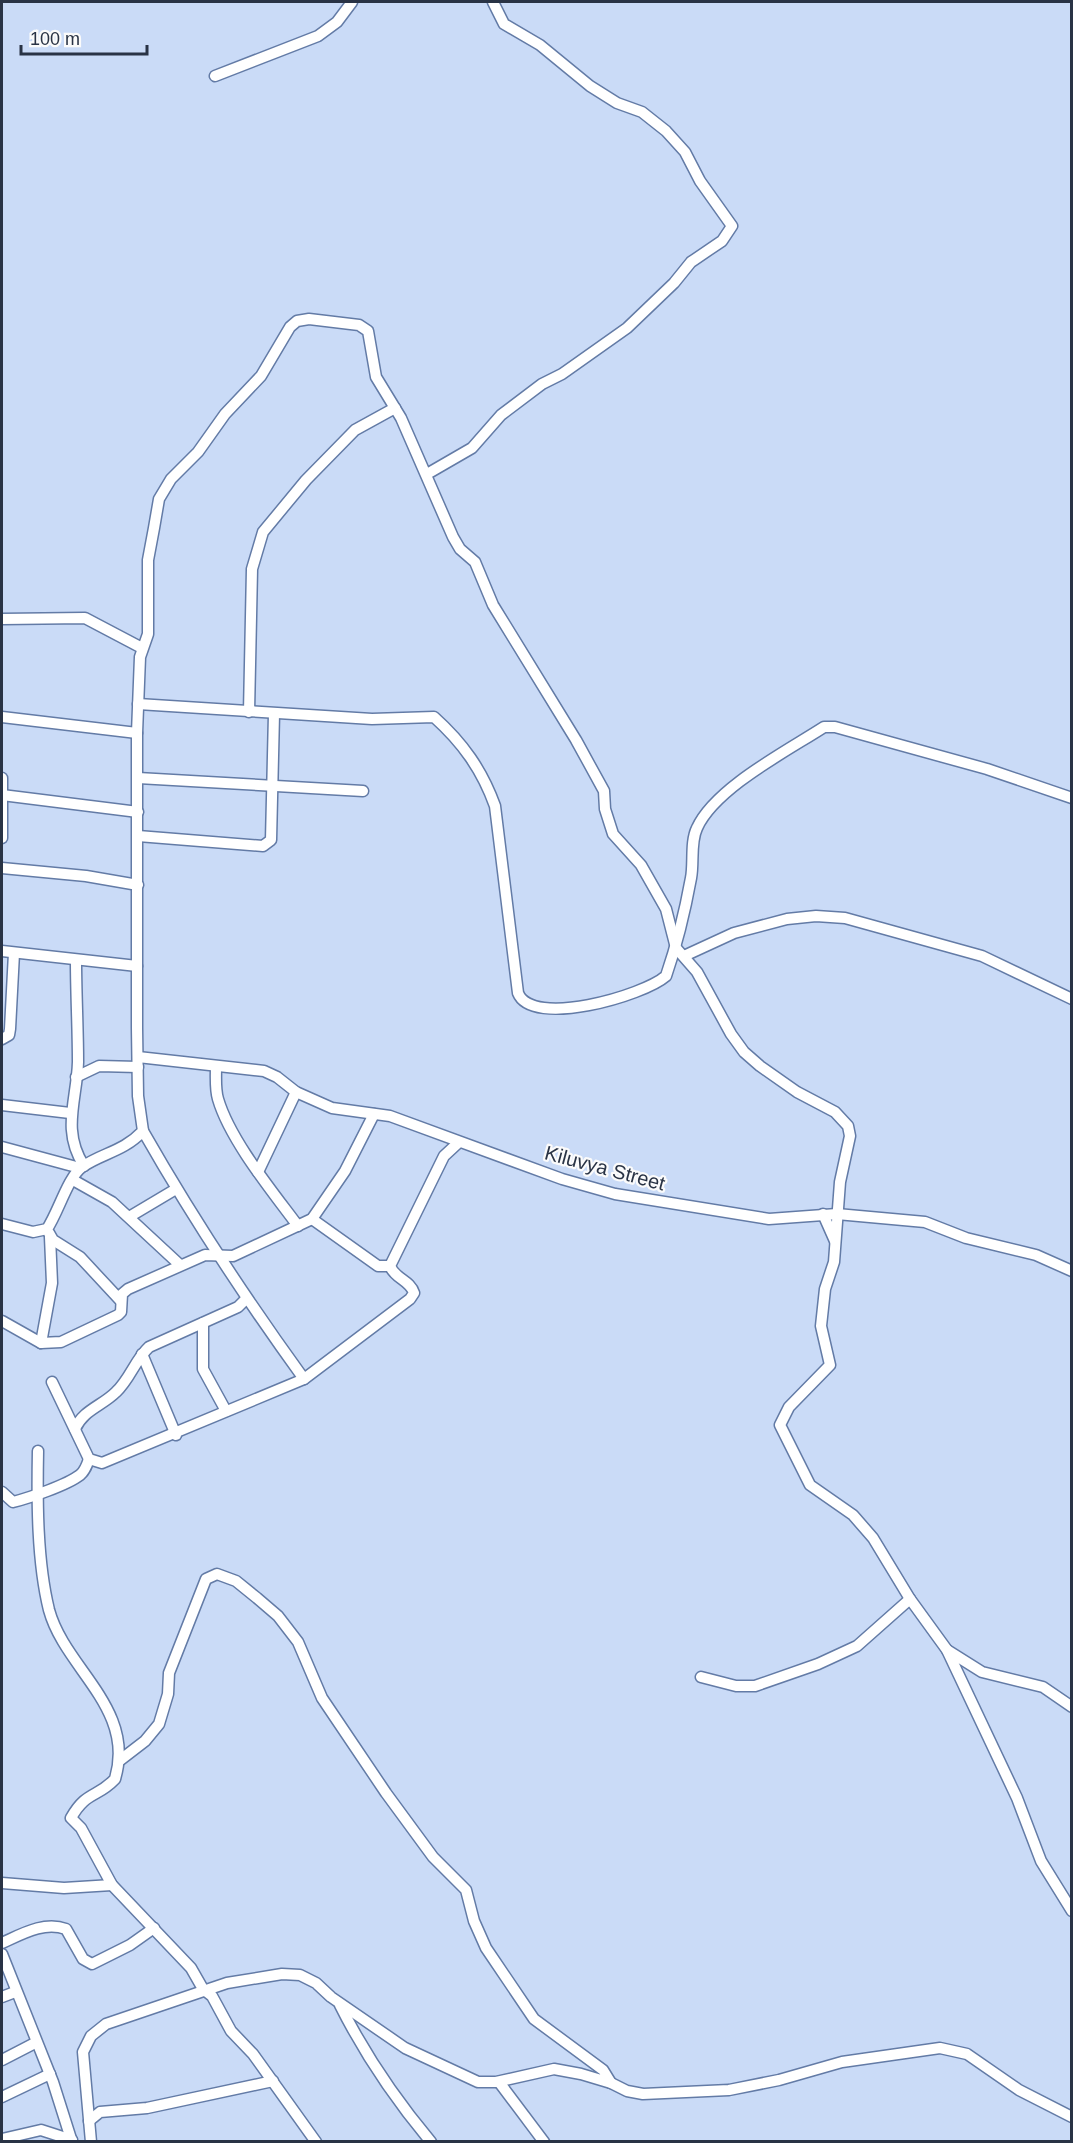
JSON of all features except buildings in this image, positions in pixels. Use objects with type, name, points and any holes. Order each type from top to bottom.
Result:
[{"type":"street","points":[[215,76],[318,36],[337,22],[352,2]]},
{"type":"street","points":[[427,474],[472,448],[501,415],[542,384],[576,365],[627,328],[674,283],[691,262],[722,241],[732,226],[704,188],[685,152],[666,132],[642,112],[617,103],[599,92],[540,45],[504,24],[493,2]]},
{"type":"street","points":[[304,1379],[246,1299],[176,1189],[143,1131],[138,1062],[137,733],[142,648],[148,634],[148,560],[159,499],[171,479],[198,452],[225,414],[261,376],[290,327],[297,321],[309,319],[359,325],[368,331],[376,377],[395,408],[427,474],[456,543],[475,562],[493,605],[530,661],[600,783],[613,834],[641,865],[650,880],[666,909],[680,952],[697,972],[731,1034],[744,1052],[797,1092],[835,1112],[848,1126],[850,1136],[837,1214],[834,1262],[825,1289],[821,1326],[830,1365],[789,1407],[780,1425],[810,1485],[853,1515],[873,1538],[910,1599],[947,1650],[1017,1797],[1045,1868],[1071,1911]]},
{"type":"street","points":[[249,712],[252,569],[263,532],[312,473],[354,430],[395,408]]},
{"type":"street","points":[[2,618],[85,618],[142,648]]},
{"type":"street","points":[[138,704],[372,719],[434,717],[457,738],[487,783],[495,806],[518,993],[521,1001],[528,1005],[593,1006],[629,996],[666,976],[680,952],[692,876],[695,831],[706,810],[727,790],[824,727],[835,727],[987,769],[1071,798]]},
{"type":"street","points":[[138,836],[263,846],[271,840],[274,714]]},
{"type":"street","points":[[2,717],[137,733]]},
{"type":"street","points":[[2,778],[2,838]]},
{"type":"street","points":[[138,778],[273,788],[363,791]]},
{"type":"street","points":[[2,795],[138,812]]},
{"type":"street","points":[[2,868],[138,885]]},
{"type":"street","points":[[680,952],[734,933],[787,919],[816,916],[845,918],[982,956],[1071,999]]},
{"type":"street","points":[[2,951],[137,966]]},
{"type":"street","points":[[2,1039],[9,1035],[10,1029],[15,953]]},
{"type":"street","points":[[76,960],[76,1077],[70,1113],[76,1150],[82,1167]]},
{"type":"street","name":"Kiluvya Street","points":[[76,1077],[99,1066],[138,1062],[264,1071],[277,1077],[296,1092],[332,1107],[390,1116],[458,1143],[562,1179],[665,1204],[770,1220],[837,1214],[925,1222],[985,1244],[1035,1255],[1071,1271]]},
{"type":"street","points":[[216,1066],[217,1096],[221,1109],[258,1172],[298,1226]]},
{"type":"street","points":[[258,1172],[296,1092]]},
{"type":"street","points":[[2,1105],[70,1113]]},
{"type":"street","points":[[120,1300],[128,1289],[180,1265],[205,1255],[233,1256],[312,1219],[345,1171],[374,1114]]},
{"type":"street","points":[[41,1342],[52,1283],[48,1233],[72,1180],[82,1167],[135,1140],[143,1131]]},
{"type":"street","points":[[390,1266],[444,1156],[458,1143]]},
{"type":"street","points":[[2,1147],[82,1167]]},
{"type":"street","points":[[72,1180],[112,1202],[180,1265]]},
{"type":"street","points":[[129,1217],[176,1189]]},
{"type":"street","points":[[823,1214],[836,1241]]},
{"type":"street","points":[[312,1219],[378,1266],[390,1266]]},
{"type":"street","points":[[2,1224],[33,1233],[48,1233],[80,1257],[120,1300],[121,1312],[108,1321],[61,1342],[41,1342],[2,1321]]},
{"type":"street","points":[[89,1459],[108,1462],[304,1379],[410,1299],[414,1293],[412,1288],[395,1276],[390,1266]]},
{"type":"street","points":[[75,1429],[87,1411],[115,1394],[125,1383],[142,1354],[162,1341],[238,1307],[246,1299]]},
{"type":"street","points":[[203,1323],[203,1370],[226,1411]]},
{"type":"street","points":[[142,1354],[176,1434]]},
{"type":"street","points":[[2,1492],[13,1502],[77,1477],[86,1469],[89,1459],[52,1382]]},
{"type":"street","points":[[38,1451],[38,1529],[49,1608],[58,1632],[105,1704],[118,1740],[119,1761],[115,1779],[80,1801],[71,1818],[81,1828],[112,1885],[191,1968],[203,1989],[212,1996],[231,2031],[253,2054],[316,2142]]},
{"type":"street","points":[[119,1761],[145,1741],[159,1724],[168,1694],[169,1673],[206,1579],[217,1574],[237,1581],[278,1616],[298,1642],[322,1698],[386,1793],[433,1857],[460,1882],[486,1948],[534,2019],[603,2070],[611,2083]]},
{"type":"street","points":[[701,1677],[736,1686],[755,1686],[818,1664],[858,1646],[910,1599]]},
{"type":"street","points":[[947,1650],[982,1672],[1043,1687],[1071,1707]]},
{"type":"street","points":[[2,1883],[64,1888],[112,1885]]},
{"type":"street","points":[[2,1942],[47,1926],[58,1926],[66,1929],[84,1959],[92,1964],[154,1928]]},
{"type":"street","points":[[2,1954],[15,1992],[50,2074],[72,2141]]},
{"type":"street","points":[[91,2142],[83,2052],[91,2036],[110,2020],[203,1989],[282,1974],[300,1975],[316,1983],[405,2048],[478,2082],[499,2082],[554,2069],[611,2083],[627,2091],[643,2094],[729,2090],[779,2080],[842,2062],[940,2048],[967,2054],[1019,2090],[1071,2117]]},
{"type":"street","points":[[2,1997],[15,1992]]},
{"type":"street","points":[[339,2002],[360,2046],[404,2109],[431,2142]]},
{"type":"street","points":[[2,2060],[36,2043]]},
{"type":"street","points":[[2,2097],[50,2074]]},
{"type":"street","points":[[89,2121],[100,2112],[147,2108],[273,2081]]},
{"type":"street","points":[[499,2082],[544,2142]]},
{"type":"street","points":[[2,2139],[41,2130],[72,2141]]}]
